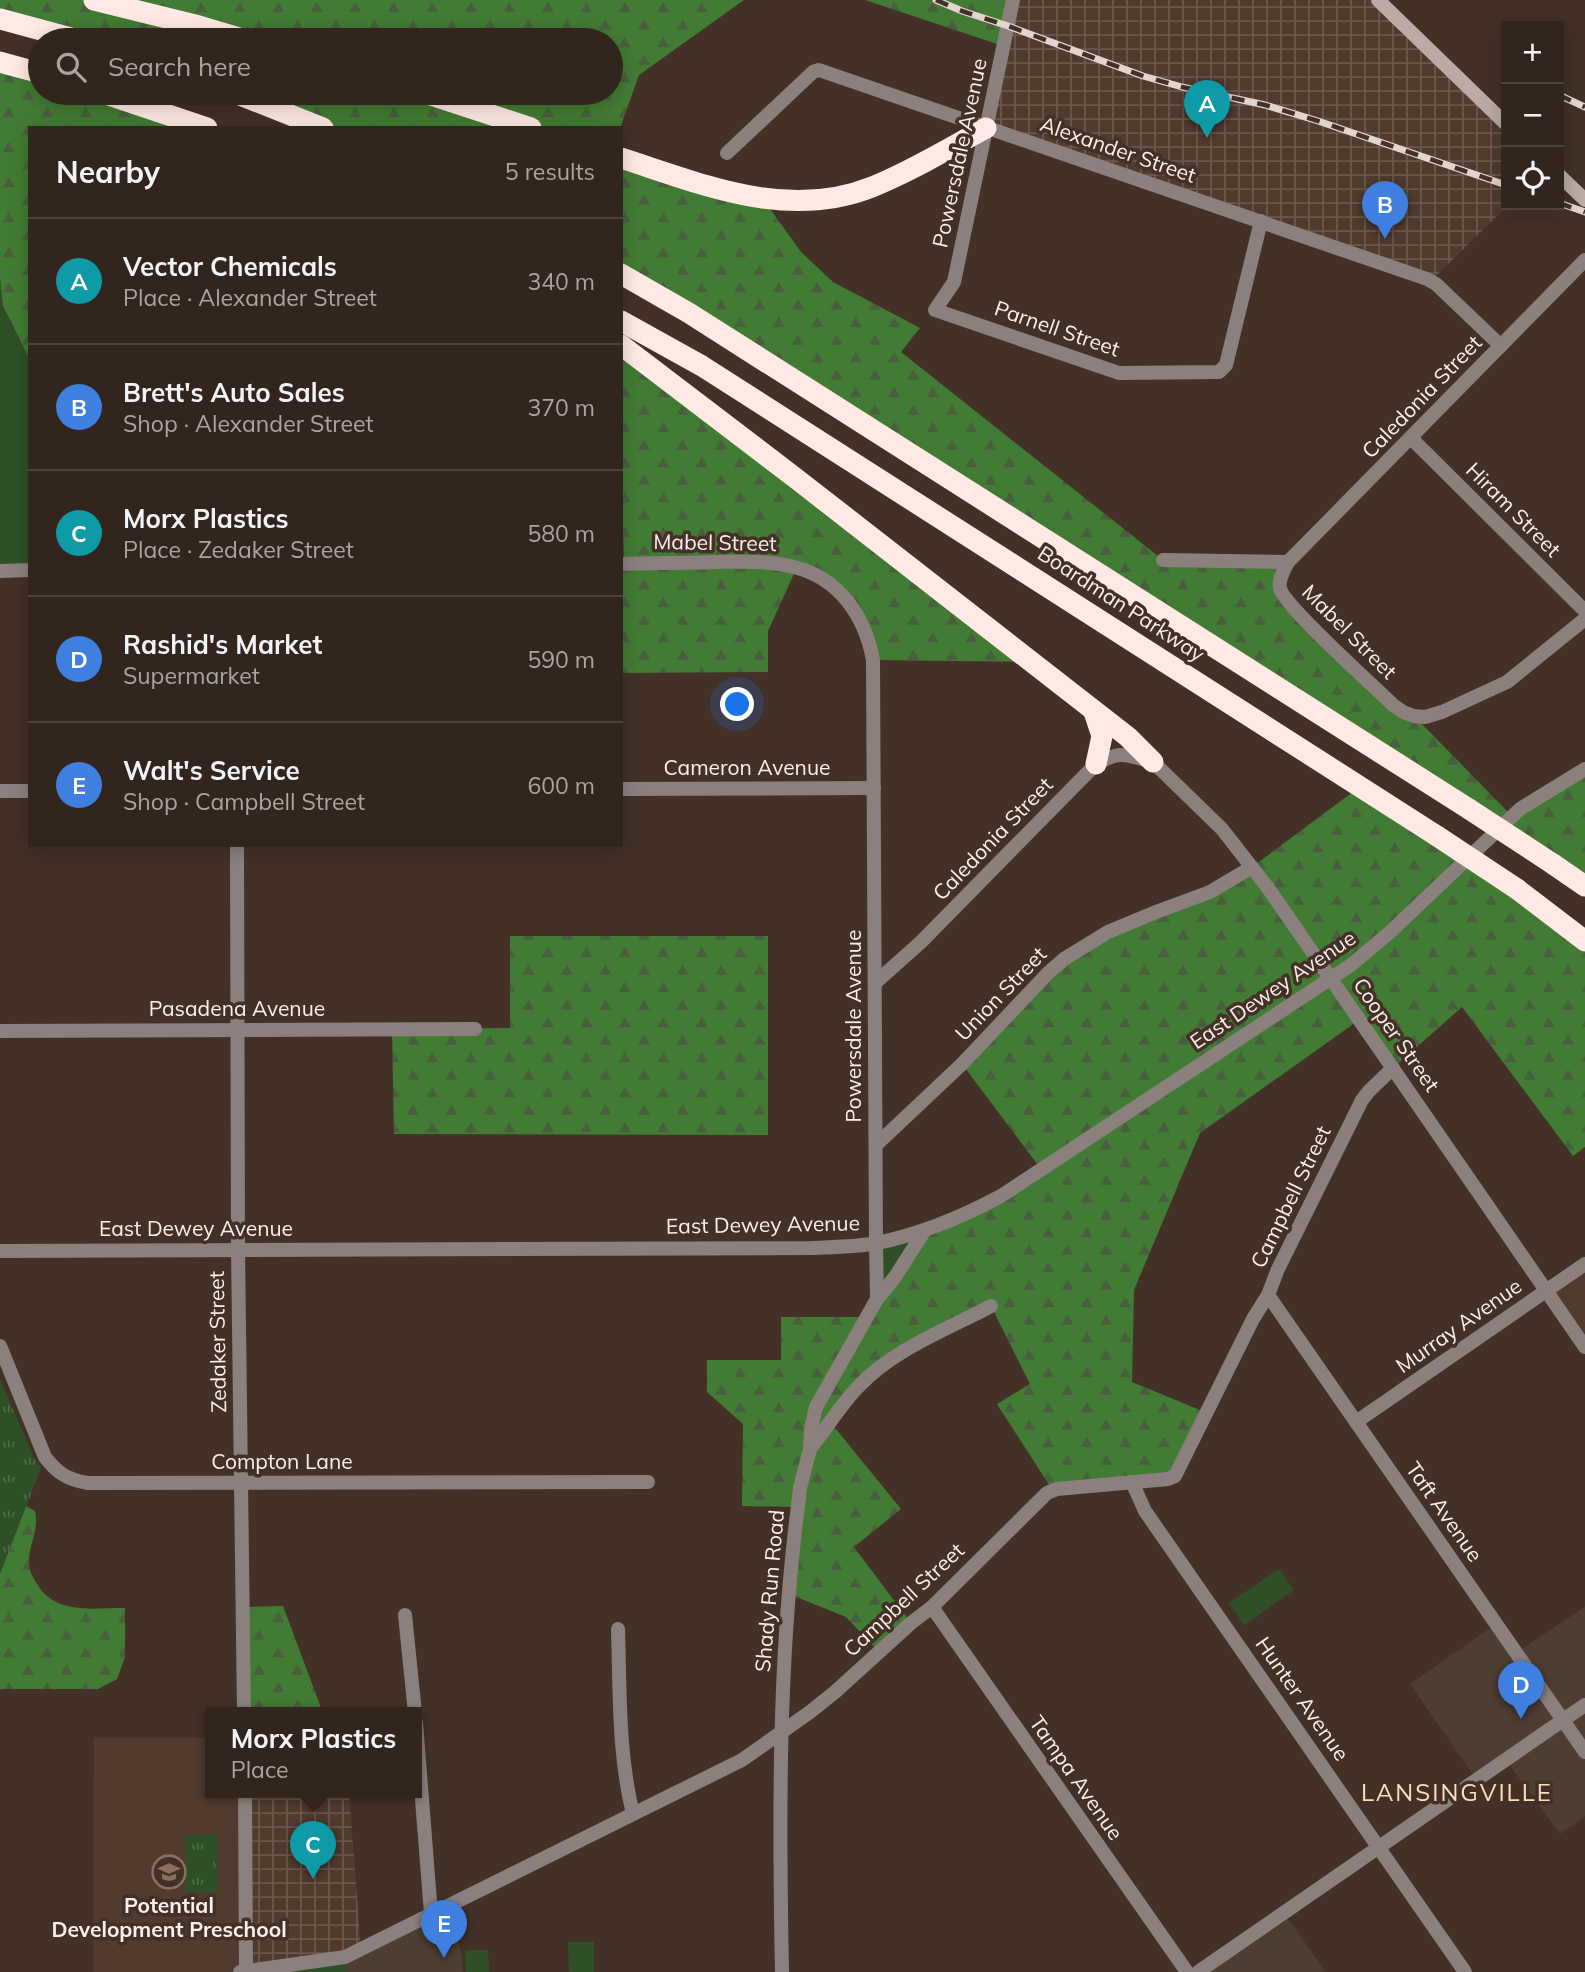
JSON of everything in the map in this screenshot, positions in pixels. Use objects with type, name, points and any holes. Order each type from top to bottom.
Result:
[{"type":"highway","points":[[94,0],[206,28]]},
{"type":"highway","points":[[0,19],[33,28]]},
{"type":"highway","points":[[0,62],[28,70]]},
{"type":"highway","points":[[139,105],[201,126]]},
{"type":"highway","points":[[265,105],[318,126]]},
{"type":"highway","points":[[461,105],[524,126]]},
{"type":"highway","points":[[623,159],[713,188],[752,197],[815,201],[870,188],[986,128]]},
{"type":"highway","name":"Boardman Parkway","points":[[623,275],[701,321],[1469,808],[1582,884]]},
{"type":"highway","name":"Boardman Parkway","points":[[623,322],[702,366],[1437,836],[1517,889],[1585,941]]},
{"type":"highway","points":[[623,347],[1128,737],[1153,762]]},
{"type":"highway","points":[[1094,712],[1101,736],[1096,764]]},
{"type":"main road","points":[[1378,0],[1501,119]]},
{"type":"main road","points":[[1564,180],[1585,201]]},
{"type":"street","name":"Powersdale Avenue","points":[[935,310],[954,282],[1013,0]]},
{"type":"street","name":"Alexander Street","points":[[727,153],[816,70],[1427,279],[1436,284],[1501,346]]},
{"type":"street","name":"Parnell Street","points":[[935,310],[1119,373],[1219,372],[1226,365],[1261,221]]},
{"type":"street","name":"Caledonia Street","points":[[1288,562],[1585,260]]},
{"type":"street","name":"Hiram Street","points":[[1411,438],[1585,611]]},
{"type":"street","name":"Mabel Street","points":[[1163,560],[1288,562],[1279,582],[1284,598],[1393,705],[1414,716],[1425,717],[1442,712],[1507,682],[1585,619]]},
{"type":"street","name":"Mabel Street","points":[[623,564],[780,564],[816,575],[842,594]]},
{"type":"street","points":[[0,570],[28,570]]},
{"type":"street","name":"Powersdale Avenue","points":[[810,1449],[816,1407],[877,1299],[873,660],[865,630],[855,610],[842,594]]},
{"type":"street","points":[[1096,764],[1113,755],[1123,754],[1153,762]]},
{"type":"street","name":"Cooper Street","points":[[1153,762],[1222,829],[1268,888],[1585,1348]]},
{"type":"street","name":"Caledonia Street","points":[[875,984],[921,942],[1096,764]]},
{"type":"street","name":"East Dewey Avenue","points":[[0,1251],[811,1248],[877,1243],[925,1230],[975,1210],[1001,1196],[1350,965],[1389,933],[1520,810],[1585,769]]},
{"type":"street","name":"Cameron Avenue","points":[[623,789],[874,788]]},
{"type":"street","points":[[0,792],[28,791]]},
{"type":"street","name":"Zedaker Street","points":[[237,847],[238,1250],[244,1707]]},
{"type":"street","name":"Union Street","points":[[876,1145],[962,1064],[1048,973],[1064,960],[1108,932],[1210,892],[1252,867]]},
{"type":"street","name":"Pasadena Avenue","points":[[0,1031],[475,1029]]},
{"type":"street","name":"Campbell Street","points":[[244,1972],[345,1965],[431,1914],[741,1760],[835,1692],[932,1606],[1047,1493],[1057,1489],[1168,1479],[1175,1476],[1253,1319],[1268,1295],[1278,1269],[1362,1100],[1393,1068]]},
{"type":"street","points":[[877,1299],[895,1278],[925,1230]]},
{"type":"street","name":"Murray Avenue","points":[[1356,1422],[1585,1264]]},
{"type":"street","name":"Taft Avenue","points":[[1268,1295],[1585,1752]]},
{"type":"street","name":"Shady Run Road","points":[[782,1972],[779,1802],[786,1625],[800,1488],[810,1449],[857,1388],[879,1368],[991,1306]]},
{"type":"street","name":"Compton Lane","points":[[0,1346],[45,1457],[54,1469],[76,1482],[648,1482]]},
{"type":"street","name":"Hunter Avenue","points":[[1132,1482],[1146,1511],[1465,1972]]},
{"type":"street","name":"Tampa Avenue","points":[[932,1606],[1187,1972]]},
{"type":"street","points":[[405,1615],[414,1707]]},
{"type":"street","points":[[618,1629],[622,1757],[633,1814]]},
{"type":"street","points":[[1198,1972],[1585,1705]]},
{"type":"street","points":[[244,1972],[245,1798]]},
{"type":"street","points":[[422,1798],[431,1914]]},
{"type":"shaded area","points":[[1013,0],[1378,0],[1501,119],[1503,210],[1431,281],[986,128]]},
{"type":"shaded area","points":[[1585,1264],[1585,1347],[1546,1291]]},
{"type":"shaded area","points":[[1585,1607],[1585,1816],[1560,1834],[1506,1760],[1477,1780],[1410,1684],[1496,1624],[1516,1653]]},
{"type":"shaded area","name":"Potential Development Preschool","points":[[94,1738],[205,1738],[205,1798],[245,1798],[240,1972],[93,1972]]},
{"type":"shaded area","points":[[245,1798],[349,1798],[361,1949],[246,1970]]},
{"type":"shaded area","points":[[447,1906],[462,1955],[463,1972],[346,1972],[345,1957]]},
{"type":"shaded area","points":[[1284,1913],[1326,1972],[1198,1972]]},
{"type":"green space","points":[[0,0],[744,0],[639,75],[621,126],[318,126],[265,105],[623,105],[623,28],[33,28],[0,19]]},
{"type":"green space","points":[[865,0],[1013,0],[1003,46]]},
{"type":"green space","points":[[0,62],[28,70],[28,105],[139,105],[201,126],[28,126],[28,356],[3,306],[0,277]]},
{"type":"green space","points":[[623,159],[763,199],[801,252],[833,282],[920,328],[901,352],[1163,560],[1288,562],[1280,590],[1414,716],[1512,816],[1585,769],[1585,885],[623,275]]},
{"type":"green space","points":[[0,277],[3,306],[28,356],[28,570],[0,571]]},
{"type":"green space","points":[[623,347],[1031,662],[873,660],[855,610],[797,567],[768,631],[768,672],[623,673]]},
{"type":"green space","points":[[1361,786],[1585,941],[1585,1147],[1573,1156],[1462,1007],[1393,1068],[1359,1020],[1200,1133],[1134,1290],[1132,1382],[1207,1413],[1175,1476],[1053,1491],[997,1404],[1030,1384],[991,1306],[904,1352],[831,1423],[901,1509],[854,1547],[911,1623],[879,1652],[846,1617],[789,1594],[798,1507],[742,1506],[743,1424],[707,1392],[707,1360],[781,1360],[781,1317],[867,1317],[925,1230],[1041,1169],[962,1064],[1064,959],[1252,867]]},
{"type":"green space","points":[[510,936],[768,936],[768,1135],[394,1134],[392,1029],[510,1028]]},
{"type":"green space","points":[[925,1230],[877,1299],[876,1243]]},
{"type":"green space","points":[[0,1379],[35,1460],[41,1468],[0,1574]]},
{"type":"green space","points":[[14,1504],[35,1511],[36,1524],[29,1566],[45,1594],[54,1601],[76,1608],[125,1608],[125,1657],[117,1679],[98,1689],[0,1689],[0,1510]]},
{"type":"green space","points":[[1279,1569],[1294,1590],[1244,1625],[1229,1603]]},
{"type":"green space","points":[[283,1606],[321,1707],[244,1707],[243,1607]]},
{"type":"green space","points":[[217,1834],[217,1892],[185,1892],[185,1835]]},
{"type":"green space","points":[[568,1942],[594,1942],[594,1972],[569,1972]]},
{"type":"green space","points":[[465,1950],[488,1950],[489,1972],[466,1972]]},
{"type":"green space","points":[[345,1957],[346,1972],[246,1972]]},
{"type":"railway","points":[[936,0],[1143,76],[1265,105],[1501,183]]},
{"type":"railway","points":[[1564,97],[1585,107]]},
{"type":"railway","points":[[1564,205],[1585,212]]},
{"type":"place","name":"Vector Chemicals","points":[[1207,138]]},
{"type":"place","name":"Brett's Auto Sales","points":[[1385,239]]},
{"type":"place","name":"Rashid's Market","points":[[1521,1719]]},
{"type":"place","name":"Potential Development Preschool","points":[[169,1872]]},
{"type":"place","name":"Morx Plastics","points":[[313,1879]]},
{"type":"place","name":"Walt's Service","points":[[444,1958]]},
{"type":"district","name":"LANSINGVILLE","points":[[1457,1793]]}]
